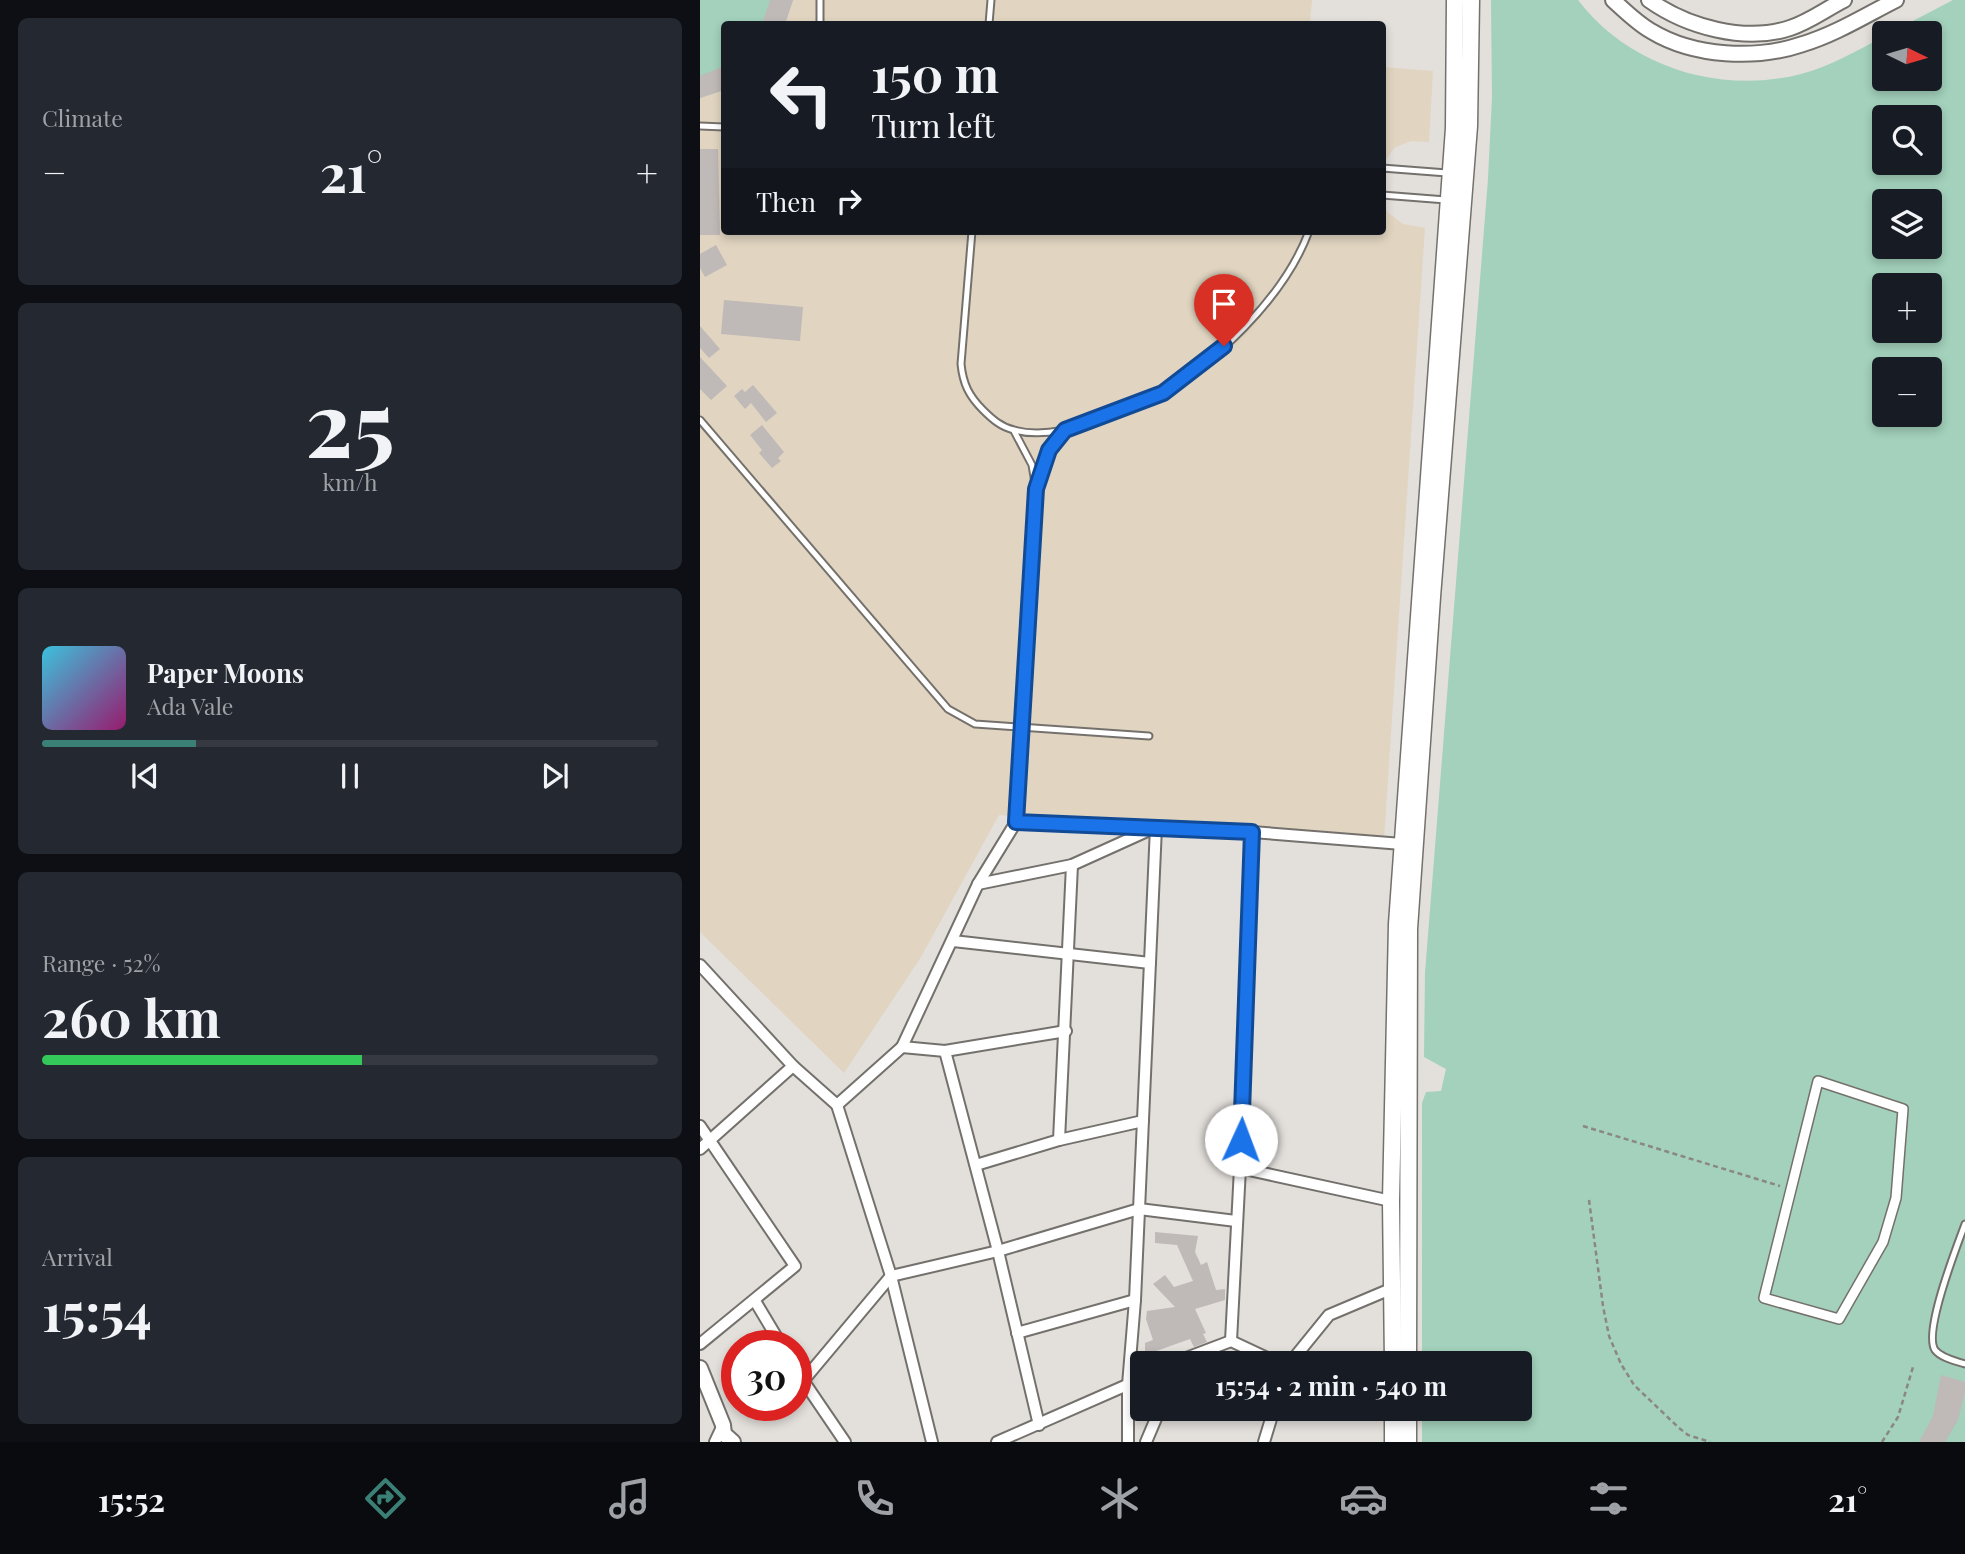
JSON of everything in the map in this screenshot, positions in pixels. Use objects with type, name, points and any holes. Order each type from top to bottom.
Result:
[{"type":"main road","points":[[1393,1351],[1391,1201],[1394,994],[1402,844],[1454,128],[1455,0]]},
{"type":"main road","points":[[1408,1351],[1409,929],[1469,126],[1471,0]]},
{"type":"main road","points":[[1393,1421],[1393,1442]]},
{"type":"main road","points":[[1408,1421],[1408,1442]]},
{"type":"street","points":[[1613,0],[1637,22],[1667,39],[1702,49],[1747,54],[1772,52],[1806,43],[1896,0]]},
{"type":"street","points":[[1649,0],[1683,19],[1705,26],[1748,33],[1790,28],[1844,0]]},
{"type":"street","points":[[836,1105],[902,1047],[978,884],[1016,822],[1252,832],[1402,844]]},
{"type":"street","points":[[978,884],[1072,864],[1156,827]]},
{"type":"street","points":[[1128,1442],[1128,1385],[1135,1300],[1156,827]]},
{"type":"street","points":[[1231,1341],[1252,832]]},
{"type":"street","points":[[1059,1140],[1072,864]]},
{"type":"street","points":[[953,942],[1150,963]]},
{"type":"street","points":[[700,965],[793,1066],[836,1105],[891,1276],[932,1442]]},
{"type":"street","points":[[902,1047],[944,1051],[1066,1031]]},
{"type":"street","points":[[944,1051],[976,1165],[1040,1425]]},
{"type":"street","points":[[700,1149],[793,1066]]},
{"type":"street","points":[[1818,1081],[1903,1109],[1896,1198],[1883,1242],[1839,1319],[1764,1298],[1818,1081]]},
{"type":"street","points":[[976,1165],[1059,1140],[1143,1121]]},
{"type":"street","points":[[700,1126],[795,1266],[700,1344]]},
{"type":"street","points":[[1240,1168],[1391,1201]]},
{"type":"street","points":[[812,1370],[891,1276],[998,1251],[1139,1209],[1236,1221]]},
{"type":"street","points":[[1300,1351],[1329,1315],[1393,1288]]},
{"type":"street","points":[[1017,1333],[1135,1300]]},
{"type":"street","points":[[755,1301],[772,1330]]},
{"type":"street","points":[[1206,1351],[1231,1341],[1252,1351]]},
{"type":"street","points":[[700,1368],[723,1425],[724,1434],[733,1442]]},
{"type":"street","points":[[997,1442],[1128,1385]]},
{"type":"street","points":[[812,1394],[845,1442]]},
{"type":"street","points":[[1146,1442],[1155,1421]]},
{"type":"street","points":[[1264,1442],[1270,1421]]},
{"type":"street","points":[[715,1442],[723,1425]]},
{"type":"lane","points":[[820,0],[820,21]]},
{"type":"lane","points":[[989,21],[991,0]]},
{"type":"lane","points":[[700,126],[721,127]]},
{"type":"lane","points":[[1386,168],[1450,174]]},
{"type":"lane","points":[[1386,195],[1448,200]]},
{"type":"lane","points":[[972,235],[961,364],[963,382],[971,398],[997,423],[1014,430],[1036,433],[1065,430],[1163,393],[1213,357],[1259,313],[1292,264],[1307,235]]},
{"type":"lane","points":[[700,420],[948,709],[975,724],[1149,736]]},
{"type":"lane","points":[[1014,430],[1032,465],[1036,489],[1016,822]]},
{"type":"lane","points":[[1036,489],[1049,450],[1065,430]]},
{"type":"lane","points":[[1965,1224],[1941,1292],[1932,1339],[1935,1350],[1942,1356],[1965,1364]]},
{"type":"path","points":[[1583,1126],[1791,1189]]},
{"type":"path","points":[[1589,1200],[1605,1316],[1609,1336],[1621,1364],[1634,1385],[1688,1436],[1707,1439],[1710,1442]]},
{"type":"path","points":[[1882,1442],[1898,1417],[1913,1367]]},
{"type":"shaded area","points":[[700,0],[1312,0],[1310,21],[721,21],[721,235],[1386,235],[1386,210],[1403,224],[1425,228],[1384,838],[999,815],[921,957],[844,1073],[700,932]]},
{"type":"shaded area","points":[[1386,67],[1433,71],[1429,142],[1411,141],[1394,148],[1386,160]]},
{"type":"green space","points":[[700,0],[793,0],[786,21],[721,21],[721,91],[700,98]]},
{"type":"green space","points":[[1491,0],[1578,0],[1599,23],[1623,43],[1650,58],[1678,70],[1739,81],[1770,80],[1812,71],[1872,43],[1872,91],[1942,91],[1942,21],[1913,21],[1953,0],[1965,0],[1965,1442],[1422,1442],[1422,1421],[1532,1421],[1532,1351],[1422,1351],[1422,1103],[1426,1092],[1441,1091],[1446,1069],[1424,1057],[1425,973],[1488,179],[1492,97]]},
{"type":"building","points":[[770,0],[793,0],[786,21],[763,21]]},
{"type":"building","points":[[721,67],[721,91],[700,98],[700,76]]},
{"type":"building","points":[[700,149],[718,149],[720,235],[700,235]]},
{"type":"building","points":[[716,245],[727,265],[705,277],[700,268],[700,254]]},
{"type":"building","points":[[724,300],[803,307],[800,341],[721,334]]},
{"type":"building","points":[[700,326],[720,349],[709,358],[700,348]]},
{"type":"building","points":[[700,357],[727,386],[711,400],[700,389]]},
{"type":"building","points":[[753,385],[777,413],[766,422],[751,403],[745,409],[734,396]]},
{"type":"building","points":[[762,425],[784,452],[778,458],[781,461],[772,468],[759,453],[762,450],[750,435]]},
{"type":"building","points":[[1155,1232],[1198,1236],[1195,1252],[1201,1265],[1207,1262],[1216,1290],[1225,1289],[1225,1300],[1195,1309],[1206,1333],[1203,1334],[1207,1342],[1194,1347],[1190,1339],[1156,1351],[1145,1351],[1145,1343],[1153,1340],[1146,1319],[1147,1311],[1175,1307],[1153,1284],[1165,1275],[1174,1287],[1193,1281],[1177,1245],[1155,1243]]},
{"type":"building","points":[[1941,1375],[1965,1382],[1958,1420],[1945,1442],[1919,1442],[1933,1416]]},
{"type":"route","points":[[1224,346],[1163,393],[1065,430],[1049,450],[1036,489],[1016,822],[1252,832],[1241,1140]]}]
